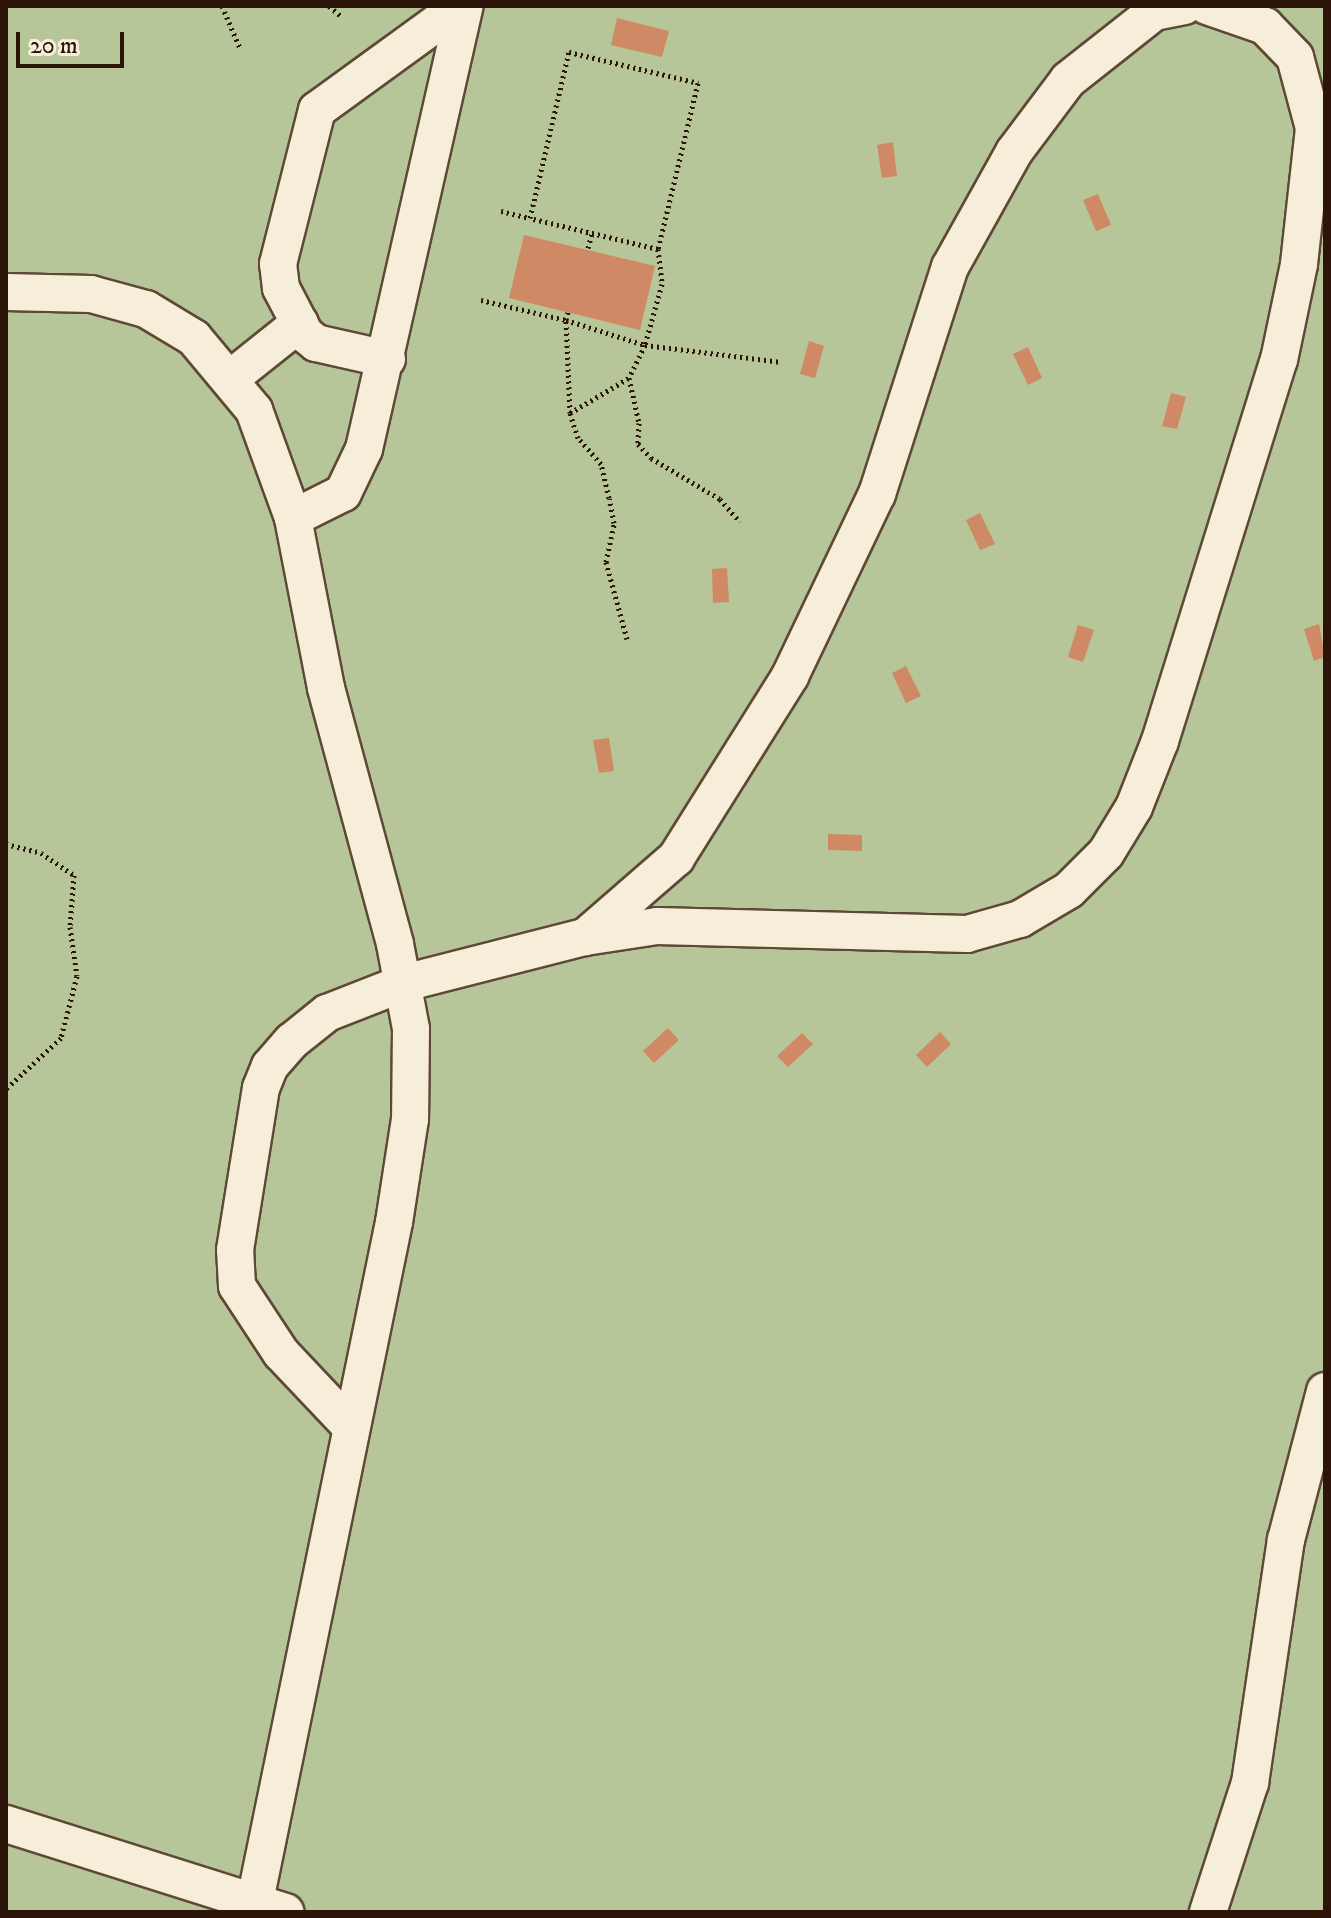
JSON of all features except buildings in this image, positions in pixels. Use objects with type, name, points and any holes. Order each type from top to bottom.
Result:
[{"type":"street","points":[[387,359],[316,343],[300,323],[281,288],[278,264],[317,110],[463,6]]},
{"type":"street","points":[[293,518],[331,504],[353,478],[387,359],[463,6]]},
{"type":"street","points":[[585,937],[676,858],[790,676],[877,494],[950,267],[1014,152],[1080,69],[1154,12],[1184,6]]},
{"type":"street","points":[[351,1427],[251,1313],[237,1286],[235,1250],[261,1088],[270,1066],[327,1013],[404,983],[585,937],[657,926],[967,934],[1020,919],[1069,890],[1106,853],[1134,807],[1160,741],[1279,360],[1299,264],[1314,128],[1295,57],[1265,26],[1207,6]]},
{"type":"street","points":[[6,292],[91,294],[146,309],[194,338],[231,378],[269,440],[293,518],[326,688],[404,983],[411,1029],[410,1119],[351,1427],[270,1907],[6,1824]]},
{"type":"street","points":[[231,378],[300,323]]},
{"type":"street","points":[[1208,1912],[1250,1783],[1286,1540],[1325,1391]]},
{"type":"path","points":[[222,6],[240,48]]},
{"type":"path","points":[[329,6],[341,16]]},
{"type":"path","points":[[530,218],[569,52],[698,83],[658,249],[662,284],[645,345],[629,378],[570,413]]},
{"type":"path","points":[[501,211],[658,249]]},
{"type":"path","points":[[588,248],[592,233]]},
{"type":"path","points":[[481,300],[566,320],[645,345],[781,362]]},
{"type":"path","points":[[568,312],[570,413],[578,438],[604,475],[614,523],[606,562],[609,586],[627,639]]},
{"type":"path","points":[[629,378],[639,423],[638,444],[651,458],[720,499],[740,522]]},
{"type":"path","points":[[6,844],[41,853],[74,875],[70,927],[77,976],[61,1038],[6,1089]]},
{"type":"green space","points":[[6,6],[1325,6],[1325,1912],[6,1912]]}]
